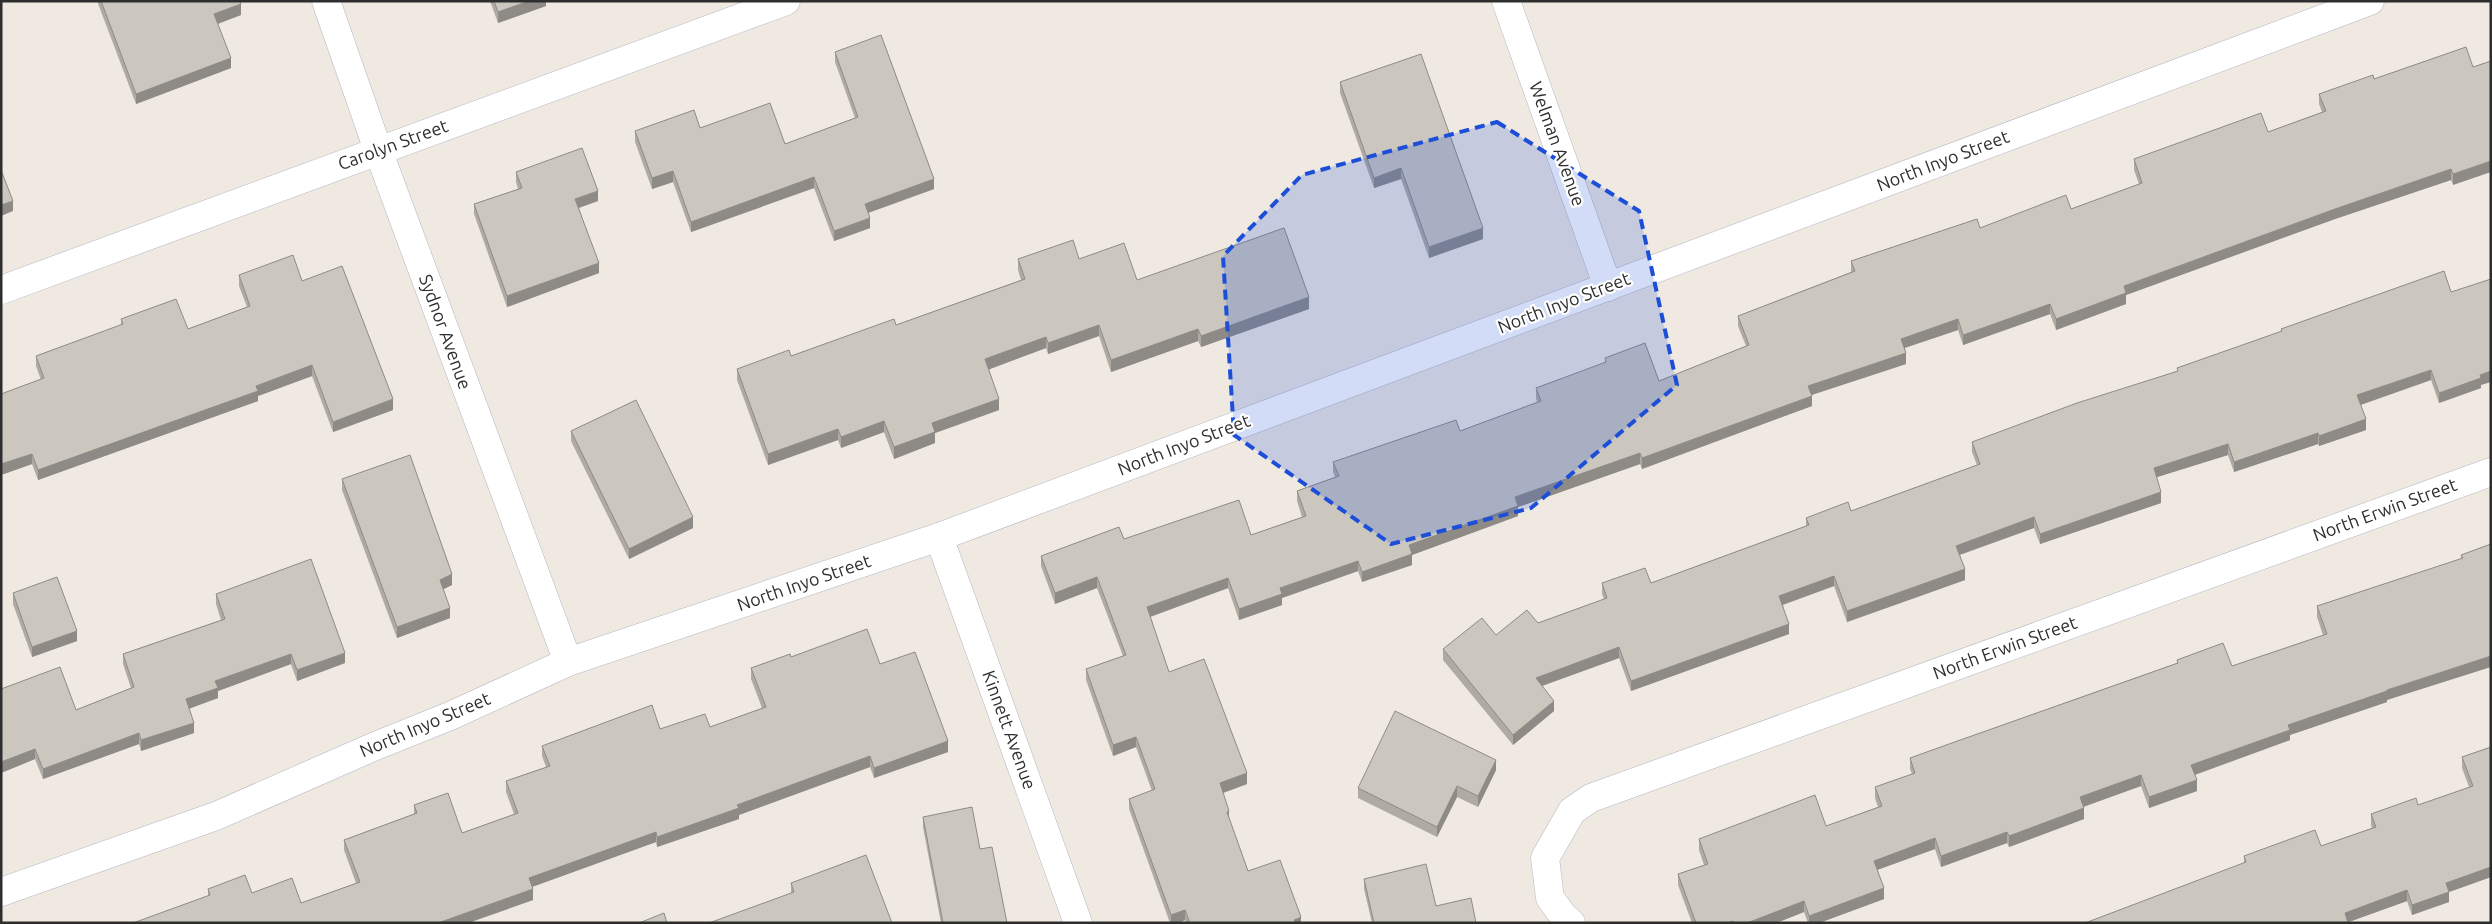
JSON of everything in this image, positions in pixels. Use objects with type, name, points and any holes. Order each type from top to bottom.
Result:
[{"type":"street","name":"Sydnor Avenue","points":[[326,1],[378,150],[568,662]]},
{"type":"street","name":"Carolyn Street","points":[[1,290],[786,1]]},
{"type":"street","name":"Welman Avenue","points":[[1506,1],[1608,287]]},
{"type":"street","name":"North Inyo Street","points":[[1,892],[216,816],[373,747],[450,716],[568,662],[939,537],[2370,1]]},
{"type":"street","name":"North Erwin Street","points":[[1571,923],[1564,917],[1550,898],[1545,858],[1572,811],[1591,798],[2491,472]]},
{"type":"street","name":"Kinnett Avenue","points":[[939,537],[1078,923]]},
{"type":"highlighted area","points":[[1497,122],[1639,211],[1677,385],[1531,508],[1391,544],[1234,435],[1223,256],[1302,175]]},
{"type":"building","points":[[101,1],[240,1],[241,4],[214,14],[231,58],[136,94]]},
{"type":"building","points":[[494,1],[529,1],[498,12]]},
{"type":"building","points":[[881,35],[934,179],[865,204],[870,218],[834,231],[814,177],[691,222],[673,171],[652,178],[635,131],[694,110],[700,128],[770,103],[785,144],[858,117],[835,52]]},
{"type":"building","points":[[2466,47],[2473,67],[2491,61],[2491,161],[2453,174],[2451,169],[2335,209],[2124,286],[2126,293],[2056,319],[2050,304],[1963,335],[1958,319],[1901,339],[1906,353],[1808,386],[1812,396],[1642,458],[1640,453],[1515,497],[1518,506],[1409,545],[1412,554],[1362,572],[1358,561],[1280,588],[1282,594],[1239,609],[1228,578],[1147,607],[1169,672],[1204,659],[1247,773],[1220,783],[1229,811],[1227,812],[1248,871],[1280,860],[1301,917],[1294,920],[1296,923],[1190,923],[1185,910],[1171,915],[1129,799],[1155,789],[1136,737],[1113,745],[1086,669],[1126,655],[1097,577],[1055,593],[1041,556],[1119,527],[1124,539],[1239,500],[1251,535],[1306,516],[1297,491],[1339,476],[1333,462],[1456,420],[1460,431],[1541,401],[1536,388],[1606,362],[1605,358],[1645,343],[1659,381],[1749,345],[1738,316],[1855,271],[1851,261],[1977,219],[1980,228],[2066,195],[2071,209],[2142,183],[2134,159],[2261,113],[2268,132],[2326,111],[2319,94],[2373,75],[2374,79]]},
{"type":"building","points":[[1421,54],[1483,228],[1429,247],[1401,168],[1374,178],[1340,82]]},
{"type":"building","points":[[582,148],[598,191],[575,199],[599,263],[507,296],[474,204],[522,188],[516,172]]},
{"type":"building","points":[[1,170],[13,201],[1,205]]},
{"type":"building","points":[[1284,228],[1309,297],[1201,336],[1198,329],[1111,360],[1099,325],[1048,343],[1046,337],[985,359],[999,399],[932,423],[935,432],[894,447],[884,421],[841,437],[838,429],[768,454],[737,369],[789,350],[791,356],[894,319],[896,325],[1025,279],[1018,259],[1073,240],[1079,259],[1124,243],[1137,280]]},
{"type":"building","points":[[293,255],[302,281],[342,266],[393,399],[333,422],[312,365],[256,386],[258,391],[38,470],[32,454],[1,464],[1,394],[44,378],[36,356],[123,324],[121,319],[176,299],[188,329],[250,306],[239,275]]},
{"type":"building","points":[[2444,271],[2451,292],[2491,279],[2491,371],[2480,375],[2481,378],[2439,393],[2431,370],[2357,395],[2366,419],[2319,436],[2318,433],[2234,462],[2228,444],[2154,468],[2161,492],[2040,534],[2034,517],[1956,546],[1965,569],[1847,611],[1834,576],[1779,596],[1789,624],[1631,681],[1619,647],[1536,678],[1554,701],[1513,735],[1443,649],[1482,618],[1496,635],[1527,610],[1538,623],[1607,598],[1602,583],[1645,568],[1651,583],[1809,525],[1806,518],[1848,502],[1851,511],[1980,464],[1972,442],[2077,403],[2178,371],[2177,368]]},
{"type":"building","points":[[636,400],[693,517],[629,549],[571,431]]},
{"type":"building","points":[[410,455],[452,574],[440,580],[450,608],[397,627],[342,479]]},
{"type":"building","points":[[2491,544],[2491,656],[2288,725],[2290,730],[2191,765],[2197,780],[2149,797],[2141,775],[2080,797],[2084,808],[2009,836],[2007,832],[1941,856],[1935,838],[1874,861],[1884,888],[1809,916],[1804,901],[1747,923],[1733,923],[1733,921],[1729,923],[1696,923],[1678,874],[1708,864],[1699,839],[1815,795],[1826,826],[1882,806],[1875,787],[1915,773],[1910,758],[2178,663],[2177,660],[2223,643],[2232,666],[2327,634],[2317,606],[2463,558],[2461,555]]},
{"type":"building","points":[[311,559],[345,653],[297,670],[291,654],[215,681],[218,688],[186,699],[194,723],[141,740],[139,733],[43,769],[35,749],[1,762],[1,689],[60,667],[76,710],[134,687],[123,654],[225,619],[216,594]]},
{"type":"building","points":[[57,577],[77,631],[32,647],[13,593]]},
{"type":"building","points":[[867,629],[880,664],[915,652],[948,741],[874,768],[870,756],[737,805],[739,808],[657,837],[656,832],[529,878],[533,889],[438,923],[133,923],[210,895],[208,889],[245,875],[252,893],[292,878],[301,903],[360,882],[344,840],[417,813],[414,805],[448,793],[462,833],[518,813],[506,781],[550,766],[542,746],[652,705],[660,729],[705,714],[710,727],[766,707],[751,668],[790,654],[791,657]]},
{"type":"building","points":[[1395,711],[1496,760],[1478,796],[1457,786],[1437,827],[1358,788]]},
{"type":"building","points":[[2491,747],[2491,867],[2446,883],[2449,892],[2412,905],[2407,890],[2345,913],[2348,923],[2085,923],[2246,862],[2244,856],[2315,830],[2321,846],[2376,827],[2371,814],[2416,798],[2418,805],[2473,786],[2462,757]]},
{"type":"building","points":[[972,807],[980,849],[992,847],[1007,923],[943,923],[923,817]]},
{"type":"building","points":[[866,855],[892,923],[709,923],[794,892],[791,883]]},
{"type":"building","points":[[1426,864],[1436,906],[1471,898],[1476,923],[1374,923],[1364,879]]},
{"type":"building","points":[[664,913],[667,923],[639,923]]}]
